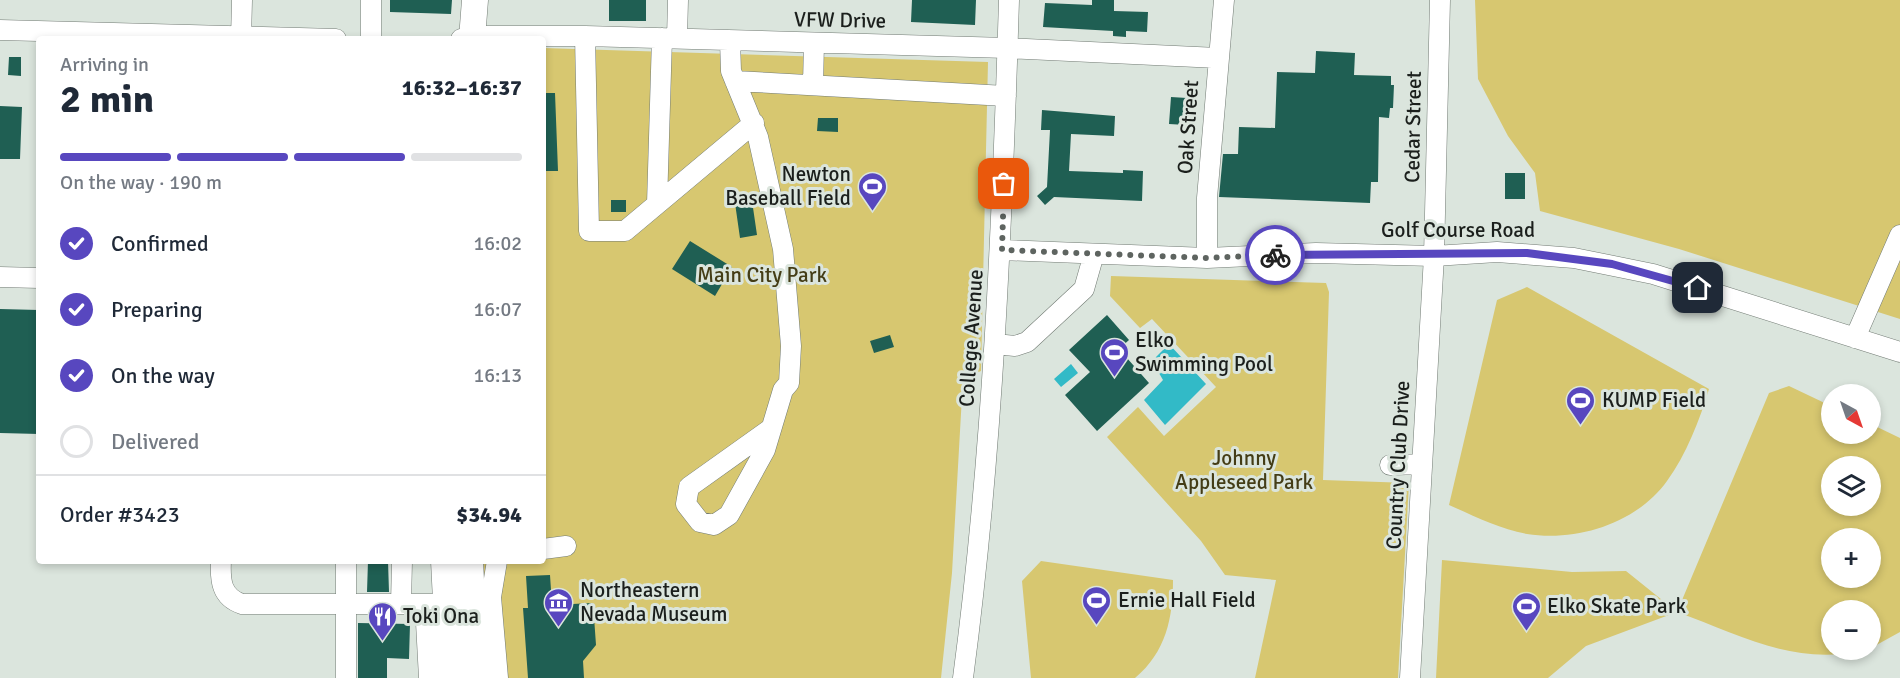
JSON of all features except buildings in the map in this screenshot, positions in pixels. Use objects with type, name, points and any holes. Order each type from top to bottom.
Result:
[{"type":"main road","points":[[471,36],[475,0]]},
{"type":"main road","points":[[447,564],[435,604],[450,678]]},
{"type":"main road","points":[[470,564],[476,678]]},
{"type":"street","points":[[241,36],[242,0]]},
{"type":"street","points":[[371,0],[371,36]]},
{"type":"street","points":[[657,204],[670,38],[678,0]]},
{"type":"street","name":"College Avenue","points":[[963,678],[978,569],[1002,250],[1009,0]]},
{"type":"street","name":"Oak Street","points":[[1207,258],[1207,198],[1224,0]]},
{"type":"street","name":"Cedar Street","points":[[1434,256],[1440,0]]},
{"type":"street","points":[[0,30],[171,36]]},
{"type":"street","points":[[585,36],[590,231],[625,231],[753,123]]},
{"type":"street","name":"VFW Drive","points":[[546,37],[1007,48],[1218,58]]},
{"type":"street","points":[[730,41],[730,68],[753,123],[778,221],[791,319],[789,383],[783,390],[769,430],[765,450],[729,515],[714,525],[700,522],[686,504],[689,487],[769,430]]},
{"type":"street","points":[[813,86],[814,43]]},
{"type":"street","points":[[735,81],[1006,96]]},
{"type":"street","points":[[1855,338],[1900,235]]},
{"type":"street","name":"Golf Course Road","points":[[1002,250],[1207,258],[1316,253],[1434,256],[1527,253],[1612,264],[1653,274],[1900,352]]},
{"type":"street","points":[[995,344],[1015,346],[1027,342],[1084,289],[1094,254]]},
{"type":"street","name":"Country Club Drive","points":[[1410,678],[1434,256]]},
{"type":"street","points":[[0,277],[36,278]]},
{"type":"street","points":[[1390,465],[1422,464]]},
{"type":"street","points":[[546,549],[566,546]]},
{"type":"street","points":[[221,564],[221,586],[227,595],[238,603],[471,604]]},
{"type":"street","points":[[346,564],[346,678]]},
{"type":"street","points":[[401,604],[402,564]]},
{"type":"street","points":[[496,564],[491,597],[498,678]]},
{"type":"street","points":[[429,678],[435,604]]},
{"type":"green space","points":[[1475,0],[1900,0],[1900,319],[1679,249],[1540,211],[1535,173],[1508,136],[1478,79]]},
{"type":"green space","name":"Main City Park","points":[[546,48],[988,62],[981,371],[963,378],[952,573],[941,678],[484,678],[478,564],[546,564]]},
{"type":"green space","name":"Johnny Appleseed Park","points":[[1111,276],[1326,283],[1329,292],[1323,480],[1409,483],[1398,678],[1255,678],[1276,580],[1225,575],[1201,541],[1107,437],[1138,407],[1164,436],[1216,387],[1152,319],[1140,328],[1110,296]]},
{"type":"green space","name":"KUMP Field","points":[[1527,287],[1709,389],[1686,448],[1674,471],[1654,496],[1623,518],[1585,532],[1546,536],[1527,534],[1497,526],[1449,505],[1497,300]]},
{"type":"green space","points":[[1789,386],[1821,401],[1821,444],[1881,444],[1881,429],[1900,438],[1900,632],[1881,642],[1881,600],[1821,600],[1821,654],[1792,652],[1746,639],[1677,612],[1769,393]]},
{"type":"green space","name":"Elko Skate Park","points":[[1442,560],[1572,572],[1626,571],[1677,612],[1586,646],[1548,678],[1436,678]]},
{"type":"green space","name":"Ernie Hall Field","points":[[1041,561],[1173,580],[1166,634],[1154,657],[1135,678],[1031,678],[1022,581]]},
{"type":"water","points":[[1169,344],[1206,384],[1165,425],[1144,400],[1163,380],[1152,361]]},
{"type":"water","points":[[1071,364],[1078,373],[1061,387],[1054,379]]},
{"type":"way so far","points":[[1004,184],[1002,250],[1207,258],[1275,255]]},
{"type":"place","name":"Newton Baseball Field","points":[[872,212]]},
{"type":"place","name":"Elko Swimming Pool","points":[[1114,378]]},
{"type":"place","name":"KUMP Field","points":[[1581,426]]},
{"type":"place","name":"Ernie Hall Field","points":[[1097,626]]},
{"type":"place","name":"Northeastern Nevada Museum","points":[[559,628]]},
{"type":"place","name":"Elko Skate Park","points":[[1526,632]]},
{"type":"place","name":"Toki Ona","points":[[382,642]]},
{"type":"route","points":[[1275,255],[1316,253],[1434,256],[1497,252],[1527,253],[1612,264],[1698,288]]}]
